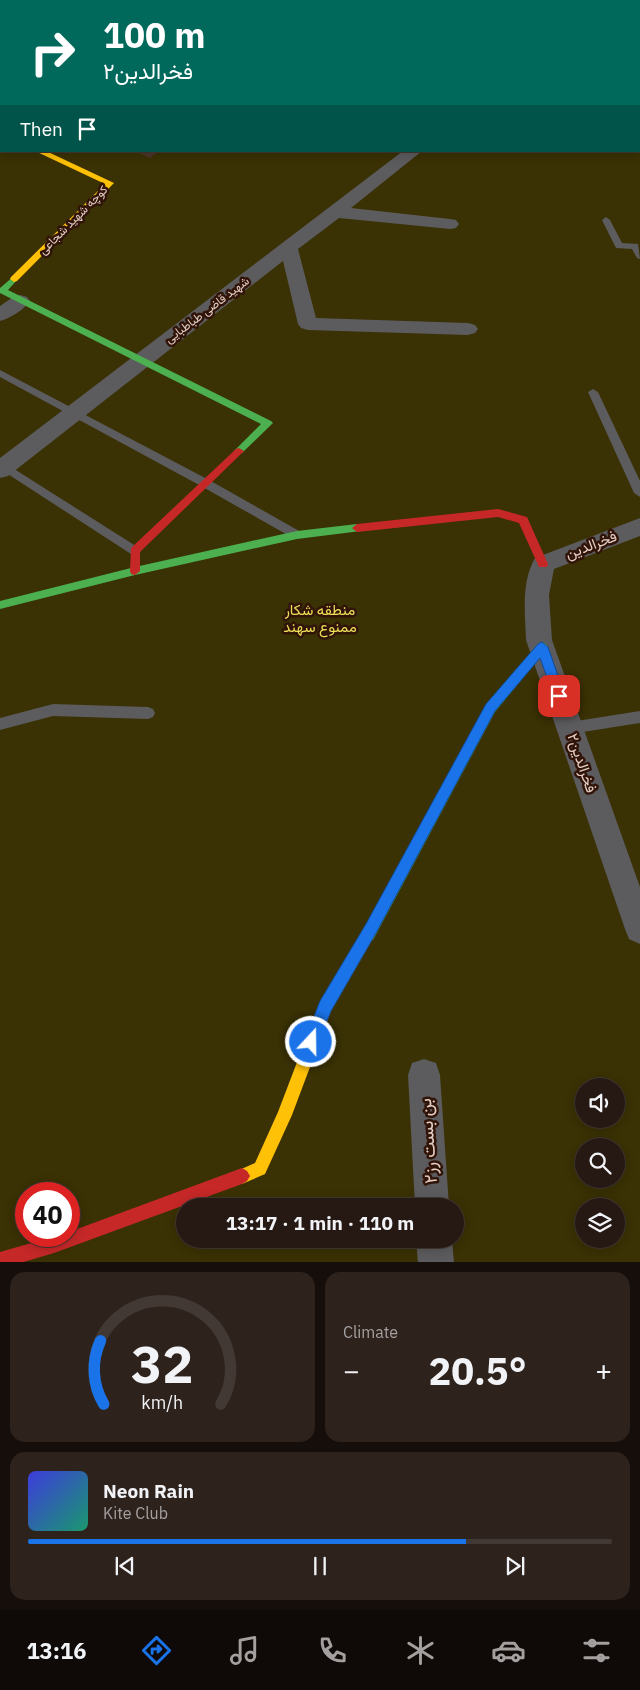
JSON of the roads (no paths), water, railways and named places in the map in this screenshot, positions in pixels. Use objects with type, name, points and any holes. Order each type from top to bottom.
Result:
[{"type":"street","name":"کوچه شهید شجاعی","points":[[1,291],[110,183],[41,152]]},
{"type":"street","name":"شهید قاضی طباطبایی","points":[[1,467],[413,152]]},
{"type":"street","points":[[336,212],[450,224]]},
{"type":"street","points":[[289,248],[308,324],[468,329]]},
{"type":"street","points":[[1,291],[268,423],[135,551],[135,571]]},
{"type":"street","points":[[0,315],[20,301]]},
{"type":"street","points":[[0,605],[135,571],[296,535],[498,513],[523,520],[543,564]]},
{"type":"street","name":"فخرالدین","points":[[543,564],[640,527]]},
{"type":"street","name":"فخرالدین۲","points":[[543,564],[537,594],[539,640],[640,929]]},
{"type":"street","points":[[0,1260],[54,1245],[260,1169],[284,1114],[325,1006],[371,929],[491,708],[542,647]]},
{"type":"street","name":"بن بست رز۲","points":[[424,1075],[432,1198]]},
{"type":"street","points":[[435,1248],[436,1262]]},
{"type":"lane","points":[[606,220],[620,246],[635,246],[640,256]]},
{"type":"lane","points":[[0,373],[205,483],[296,535]]},
{"type":"lane","points":[[593,392],[640,493]]},
{"type":"lane","points":[[1,467],[135,551]]},
{"type":"lane","points":[[0,724],[53,710],[148,712]]},
{"type":"lane","points":[[570,728],[640,717]]},
{"type":"park label","name":"منطقه شکار ممنوع سهند","points":[[320,618]]}]
